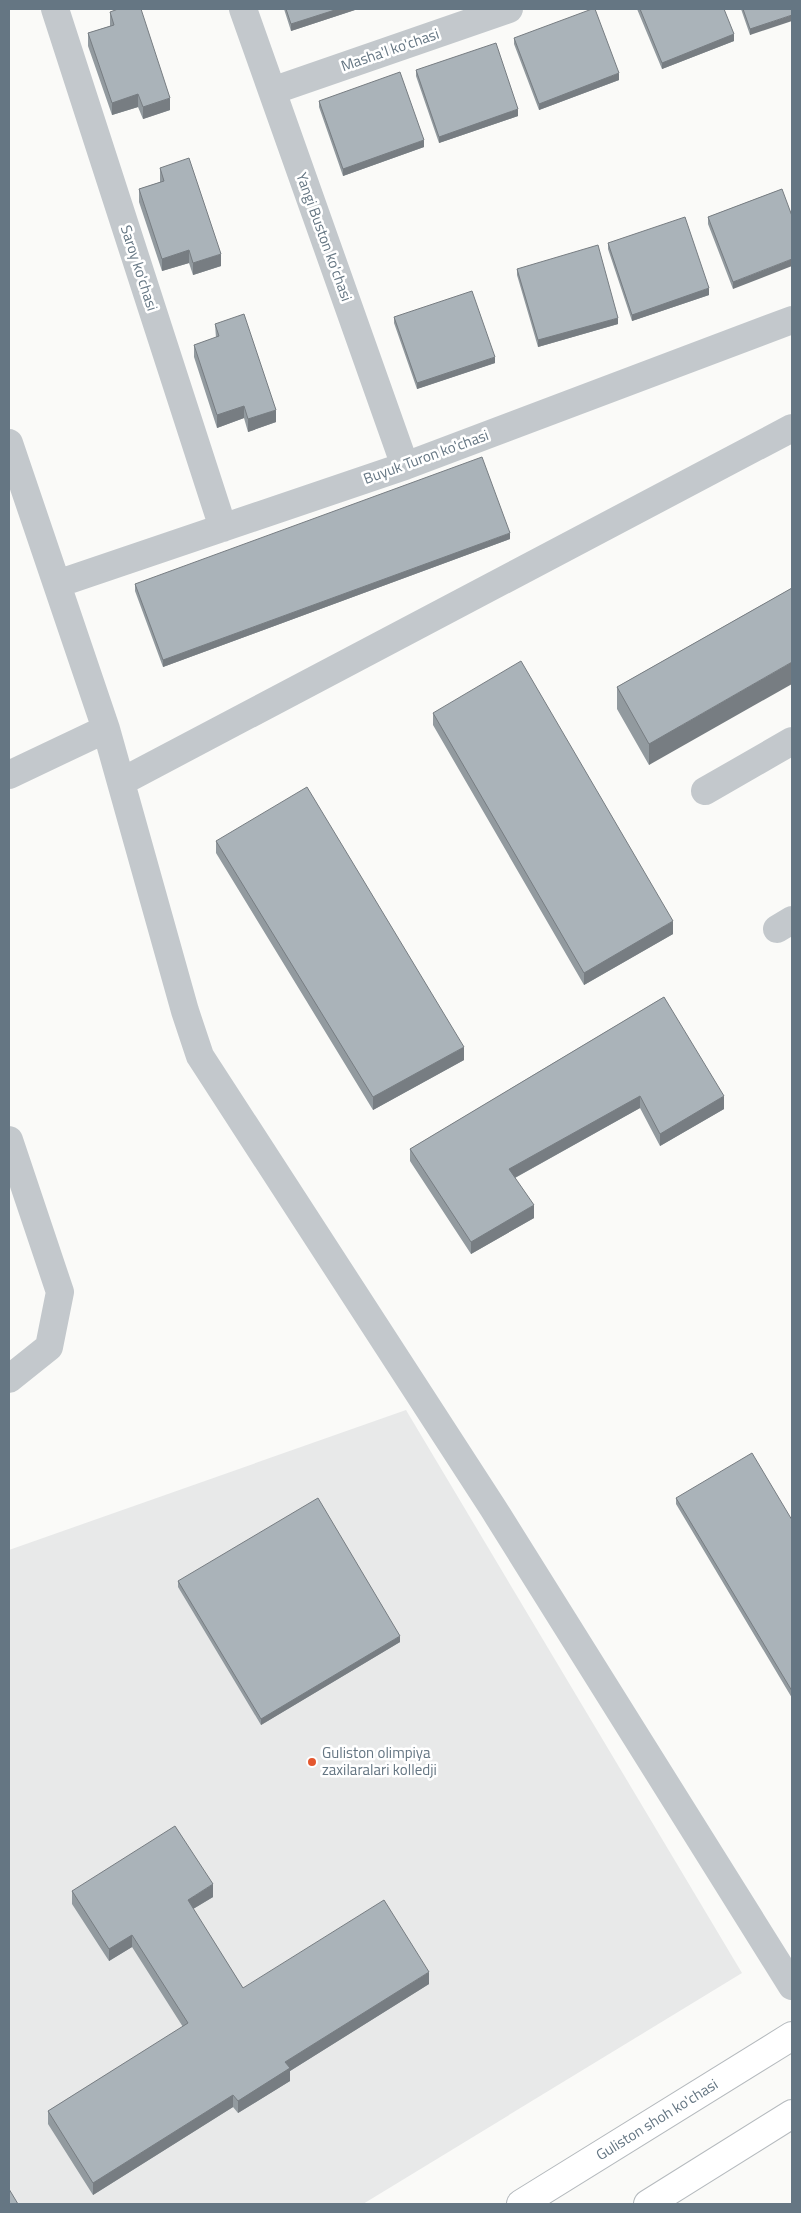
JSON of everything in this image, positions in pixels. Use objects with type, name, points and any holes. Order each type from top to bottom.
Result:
[{"type":"main road","name":"Guliston shoh ko'chasi","points":[[521,2204],[792,2036]]},
{"type":"main road","points":[[648,2204],[792,2114]]},
{"type":"street","name":"Saroy ko'chasi","points":[[55,9],[223,528]]},
{"type":"street","name":"Yangi Buston ko'chasi","points":[[243,9],[400,467],[406,495]]},
{"type":"street","name":"Masha'l ko'chasi","points":[[272,91],[509,9]]},
{"type":"street","name":"Buyuk Turon ko'chasi","points":[[57,584],[400,467],[792,320]]},
{"type":"street","points":[[121,782],[792,428]]},
{"type":"street","points":[[9,443],[106,729],[182,1001],[200,1056],[493,1508],[792,1986]]},
{"type":"street","points":[[9,775],[106,729]]},
{"type":"street","points":[[705,791],[792,741]]},
{"type":"street","points":[[9,1140],[60,1292],[48,1347],[9,1378]]},
{"type":"shaded area","name":"Guliston olimpiya zaxilaralari kolledji","points":[[406,1410],[742,1973],[363,2204],[9,2204],[9,1550]]},
{"type":"building","points":[[118,9],[141,9],[170,98],[143,107],[138,94],[112,103],[88,33],[114,25],[110,12]]},
{"type":"building","points":[[286,9],[338,9],[291,24]]},
{"type":"building","points":[[595,9],[619,73],[539,104],[514,38]]},
{"type":"building","points":[[640,9],[724,9],[734,34],[662,63]]},
{"type":"building","points":[[743,9],[792,9],[792,15],[750,29]]},
{"type":"building","points":[[496,43],[518,109],[439,137],[416,70]]},
{"type":"building","points":[[400,72],[424,140],[343,169],[319,101]]},
{"type":"building","points":[[189,158],[221,254],[193,263],[189,250],[162,259],[139,189],[164,181],[160,168]]},
{"type":"building","points":[[782,189],[792,216],[792,259],[733,282],[708,217]]},
{"type":"building","points":[[685,217],[709,288],[632,315],[608,243]]},
{"type":"building","points":[[598,245],[618,318],[538,340],[517,269]]},
{"type":"building","points":[[472,291],[495,357],[417,383],[394,317]]},
{"type":"building","points":[[244,314],[276,410],[248,419],[244,406],[217,415],[194,345],[219,336],[215,324]]},
{"type":"building","points":[[482,457],[510,533],[163,660],[135,584]]},
{"type":"building","points":[[792,588],[792,662],[649,744],[617,687]]},
{"type":"building","points":[[521,661],[673,921],[584,973],[433,713]]},
{"type":"building","points":[[307,787],[464,1047],[373,1097],[216,841]]},
{"type":"building","points":[[664,997],[724,1096],[660,1134],[640,1096],[509,1169],[534,1205],[471,1242],[410,1149]]},
{"type":"building","points":[[752,1453],[792,1520],[792,1691],[676,1498]]},
{"type":"building","points":[[318,1498],[400,1636],[261,1719],[178,1581]]},
{"type":"building","points":[[175,1826],[213,1884],[188,1900],[243,1988],[384,1900],[429,1972],[285,2062],[290,2068],[238,2101],[233,2095],[93,2183],[48,2111],[188,2023],[132,1935],[109,1949],[72,1891]]},
{"type":"building","points":[[9,2189],[18,2204],[9,2204]]},
{"type":"place","name":"Guliston olimpiya zaxilaralari kolledji","points":[[312,1762]]}]
